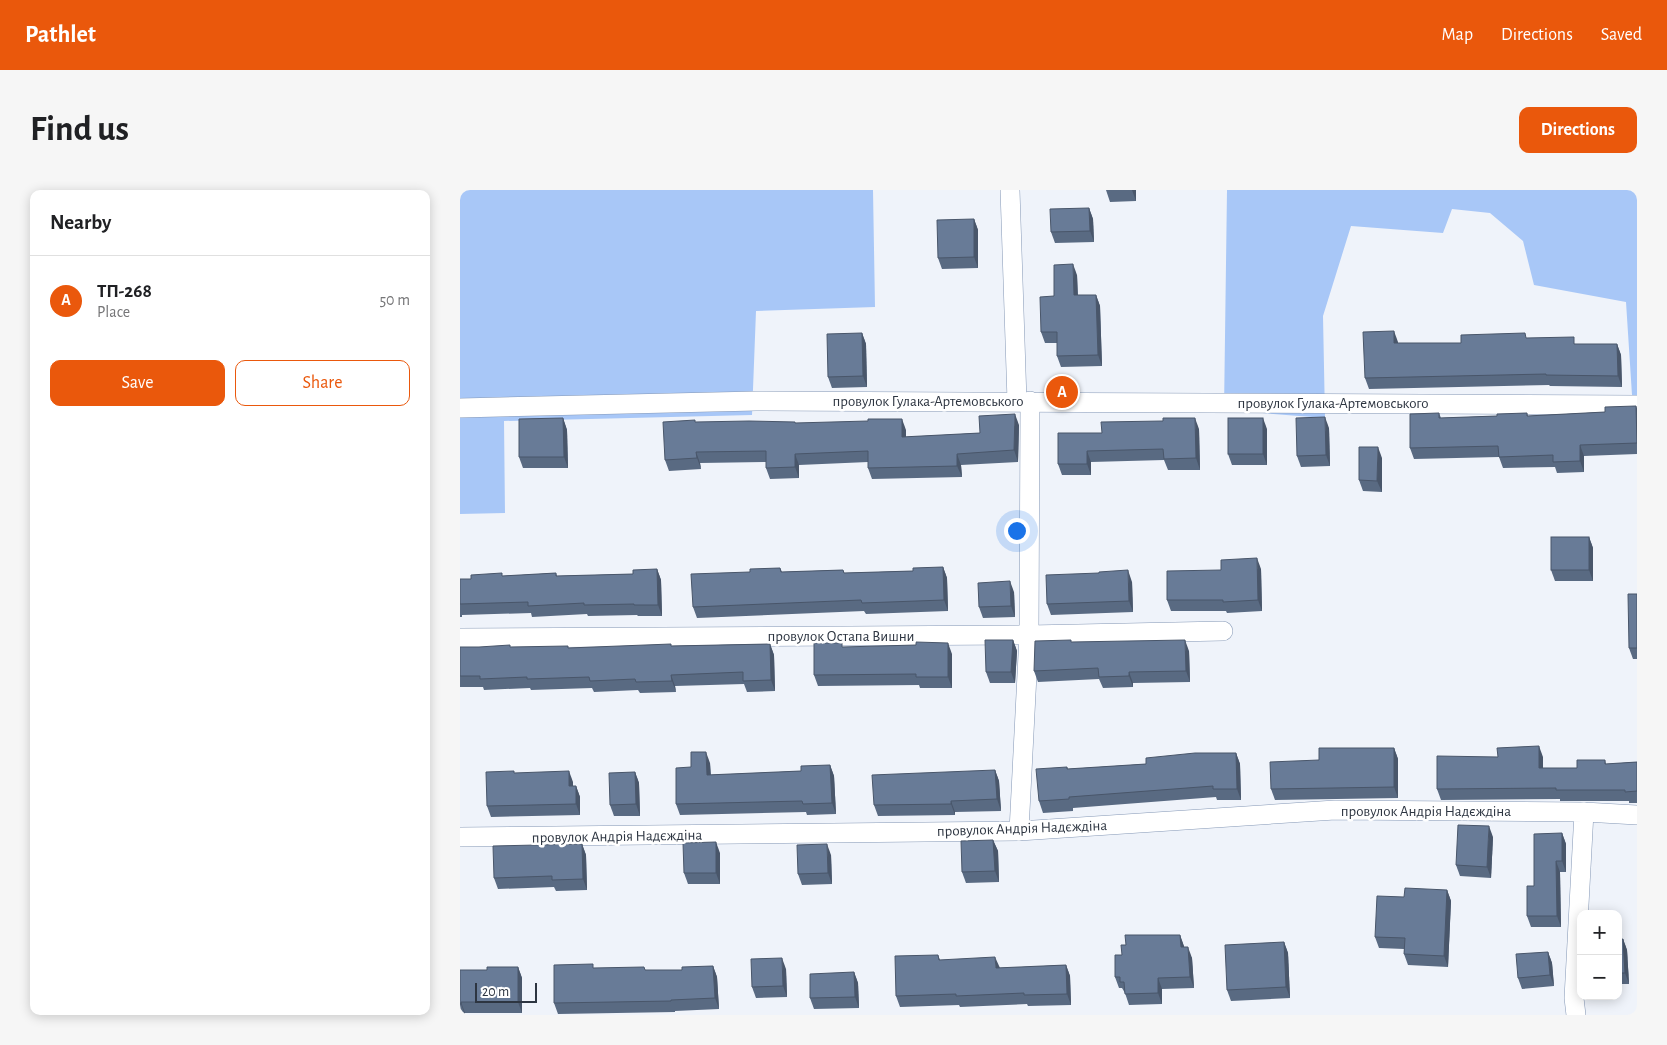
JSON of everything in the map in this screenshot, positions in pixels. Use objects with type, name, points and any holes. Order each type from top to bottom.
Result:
[{"type":"street","points":[[1010,190],[1023,401],[1029,635],[1019,831]]},
{"type":"street","name":"провулок Гулака-Артемовського","points":[[460,408],[756,400],[1637,405]]},
{"type":"street","name":"провулок Остапа Вишни","points":[[460,638],[1029,635],[1223,631]]},
{"type":"street","name":"провулок Андрія Надєждіна","points":[[460,837],[1019,831],[1335,810],[1584,812],[1637,815]]},
{"type":"street","points":[[1576,1015],[1574,998],[1584,812]]},
{"type":"shaded area","points":[[460,190],[873,190],[875,307],[756,311],[752,415],[504,421],[505,513],[460,514]]},
{"type":"shaded area","points":[[1227,190],[1637,190],[1637,395],[1632,395],[1626,302],[1534,285],[1523,241],[1490,213],[1452,209],[1443,233],[1351,226],[1323,316],[1325,418],[1224,410]]},
{"type":"building","points":[[1089,208],[1090,231],[1051,232],[1050,209]]},
{"type":"building","points":[[974,219],[974,257],[938,258],[937,220]]},
{"type":"building","points":[[1073,264],[1074,295],[1096,295],[1098,355],[1057,356],[1057,332],[1041,332],[1040,297],[1054,296],[1054,265]]},
{"type":"building","points":[[1394,331],[1394,343],[1461,343],[1461,335],[1525,333],[1526,338],[1574,337],[1574,344],[1617,344],[1618,376],[1546,374],[1365,378],[1363,332]]},
{"type":"building","points":[[862,333],[863,376],[828,377],[827,334]]},
{"type":"building","points":[[1636,406],[1637,443],[1580,445],[1580,461],[1553,462],[1553,455],[1499,457],[1498,446],[1410,448],[1410,414],[1439,413],[1439,418],[1527,413],[1527,416],[1605,412],[1605,407]]},
{"type":"building","points":[[1015,414],[1014,450],[957,454],[957,466],[868,468],[868,451],[795,454],[795,467],[766,468],[766,451],[696,452],[697,458],[665,460],[663,422],[695,420],[695,422],[749,421],[795,423],[902,419],[902,437],[980,433],[979,416]]},
{"type":"building","points":[[1325,417],[1326,455],[1297,456],[1296,418]]},
{"type":"building","points":[[563,418],[564,457],[519,457],[519,419]]},
{"type":"building","points":[[1163,418],[1195,418],[1196,458],[1164,459],[1163,449],[1087,451],[1087,464],[1058,464],[1058,433],[1102,433],[1101,422],[1163,421]]},
{"type":"building","points":[[1228,418],[1263,418],[1263,454],[1228,454]]},
{"type":"building","points":[[1359,447],[1378,447],[1377,481],[1359,480]]},
{"type":"building","points":[[1551,537],[1589,537],[1589,570],[1551,570]]},
{"type":"building","points":[[1257,558],[1258,600],[1223,602],[1223,600],[1167,600],[1167,571],[1221,570],[1221,560]]},
{"type":"building","points":[[943,567],[944,600],[862,603],[861,600],[693,607],[691,574],[750,572],[750,569],[780,568],[781,572],[843,570],[844,573],[913,571],[913,568]]},
{"type":"building","points":[[657,569],[658,605],[584,605],[584,603],[528,606],[528,602],[460,604],[460,579],[471,579],[471,575],[502,573],[502,576],[556,573],[556,576],[633,574],[633,570]]},
{"type":"building","points":[[1128,570],[1129,601],[1047,604],[1046,575]]},
{"type":"building","points":[[1010,581],[1011,606],[979,607],[978,583]]},
{"type":"building","points":[[1628,594],[1637,594],[1637,648],[1629,648]]},
{"type":"building","points":[[985,640],[1013,640],[1011,672],[986,672]]},
{"type":"building","points":[[1071,640],[1071,642],[1185,640],[1186,671],[1129,672],[1129,676],[1099,677],[1098,668],[1034,671],[1035,641]]},
{"type":"building","points":[[916,642],[948,643],[948,677],[916,677],[916,674],[814,675],[814,643],[842,643],[842,647],[916,645]]},
{"type":"building","points":[[671,644],[671,646],[770,644],[771,680],[743,681],[743,672],[671,675],[672,681],[636,682],[635,679],[590,681],[589,677],[480,679],[480,676],[460,676],[460,647],[510,645],[510,647],[568,646],[568,648]]},
{"type":"building","points":[[1539,746],[1539,768],[1577,768],[1577,760],[1605,760],[1605,764],[1637,762],[1637,791],[1556,790],[1556,788],[1437,789],[1437,756],[1498,757],[1497,748]]},
{"type":"building","points":[[1319,748],[1394,748],[1394,787],[1271,789],[1270,762],[1319,760]]},
{"type":"building","points":[[691,752],[706,752],[707,775],[801,771],[801,766],[830,765],[832,803],[803,804],[802,801],[676,804],[676,768],[691,767]]},
{"type":"building","points":[[1195,753],[1236,753],[1237,789],[1213,789],[1213,786],[1039,801],[1036,769],[1146,764],[1146,758]]},
{"type":"building","points":[[995,770],[997,799],[951,801],[951,804],[874,805],[872,775]]},
{"type":"building","points":[[514,771],[514,773],[569,771],[569,786],[576,786],[576,804],[487,806],[486,772]]},
{"type":"building","points":[[635,772],[636,804],[610,805],[609,773]]},
{"type":"building","points":[[1458,825],[1489,826],[1487,867],[1456,865]]},
{"type":"building","points":[[1562,833],[1562,861],[1556,861],[1557,916],[1527,916],[1527,886],[1534,886],[1534,834]]},
{"type":"building","points":[[993,840],[995,871],[962,872],[961,841]]},
{"type":"building","points":[[716,842],[716,873],[684,873],[683,843]]},
{"type":"building","points":[[582,844],[583,879],[552,880],[552,876],[494,878],[493,846]]},
{"type":"building","points":[[827,844],[828,873],[798,874],[797,845]]},
{"type":"building","points":[[1405,888],[1447,890],[1444,956],[1404,954],[1405,938],[1375,937],[1377,896],[1404,897]]},
{"type":"building","points":[[1125,935],[1180,935],[1181,947],[1188,947],[1190,977],[1158,978],[1158,993],[1125,994],[1124,982],[1120,982],[1120,977],[1115,977],[1115,955],[1122,955],[1121,945],[1126,945]]},
{"type":"building","points":[[1623,939],[1625,973],[1622,973]]},
{"type":"building","points":[[1284,942],[1286,987],[1227,990],[1225,945]]},
{"type":"building","points":[[1548,952],[1550,975],[1518,978],[1516,954]]},
{"type":"building","points":[[938,955],[939,960],[995,957],[996,968],[1066,965],[1067,994],[1024,995],[1024,993],[896,996],[895,956]]},
{"type":"building","points":[[782,958],[783,986],[752,987],[751,959]]},
{"type":"building","points":[[593,964],[593,968],[644,967],[645,970],[682,970],[682,967],[713,966],[715,998],[671,1001],[554,1003],[554,965]]},
{"type":"building","points":[[487,967],[518,967],[518,1002],[461,1002],[460,1004],[460,970],[487,970]]},
{"type":"building","points":[[854,972],[855,997],[810,998],[810,974]]},
{"type":"place","name":"ТП-268","points":[[1062,392]]}]
